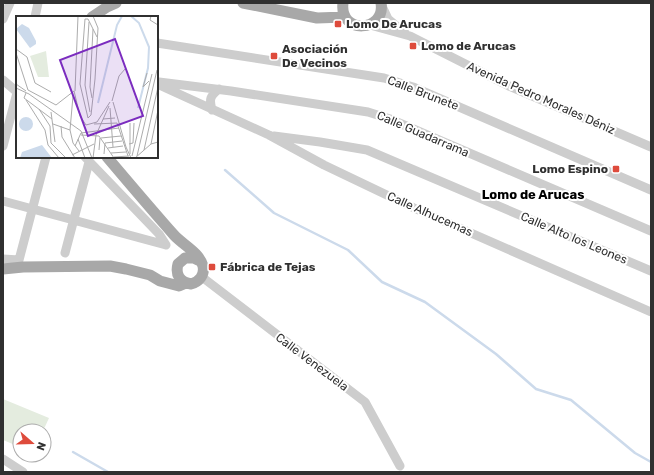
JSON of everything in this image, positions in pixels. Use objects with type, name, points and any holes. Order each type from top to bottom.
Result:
[{"type":"main road","points":[[93,16],[106,7],[116,3]]},
{"type":"main road","points":[[243,3],[308,16],[327,18],[343,9],[348,21],[359,26],[370,25],[375,21],[380,13],[381,3]]},
{"type":"main road","points":[[108,158],[175,236],[197,256],[203,268],[202,277],[195,283],[186,283],[179,286],[160,281],[150,275]]},
{"type":"main road","points":[[175,236],[178,246],[179,278],[186,283]]},
{"type":"main road","points":[[3,269],[22,267],[110,266],[150,275],[163,276],[178,266],[185,258],[194,258],[198,260]]},
{"type":"street","points":[[3,19],[10,3]]},
{"type":"street","points":[[35,16],[38,3]]},
{"type":"street","points":[[381,3],[388,20],[410,36]]},
{"type":"street","points":[[370,25],[410,36]]},
{"type":"street","name":"Avenida Pedro Morales Déniz","points":[[410,36],[509,86],[651,147]]},
{"type":"street","name":"Calle Brunete","points":[[158,43],[384,78],[413,87],[651,189]]},
{"type":"street","points":[[3,80],[16,91]]},
{"type":"street","name":"Calle Guadarrama","points":[[158,83],[218,89],[368,112],[390,119],[651,231]]},
{"type":"street","name":"Calle Alhucemas","points":[[158,83],[212,110],[269,135],[324,165],[414,208],[651,312]]},
{"type":"street","points":[[212,110],[209,101],[211,96],[218,89]]},
{"type":"street","points":[[3,146],[16,96]]},
{"type":"street","name":"Calle Alto los Leones","points":[[269,135],[366,150],[651,271]]},
{"type":"street","points":[[3,259],[19,260],[46,158]]},
{"type":"street","points":[[3,201],[166,245],[159,234],[87,159]]},
{"type":"street","points":[[65,253],[87,159]]},
{"type":"street","name":"Calle Venezuela","points":[[202,277],[365,402],[400,466]]},
{"type":"street","points":[[3,459],[23,472]]},
{"type":"shaded area","points":[[3,399],[49,418],[47,423],[12,423],[12,444],[3,440]]},
{"type":"waterway","points":[[225,170],[274,213],[348,250],[382,282],[425,302],[496,354],[536,389],[571,400],[635,453],[651,462]]},
{"type":"waterway","points":[[73,452],[108,472]]},
{"type":"place","name":"Lomo De Arucas","points":[[338,24]]},
{"type":"place","name":"Lomo de Arucas","points":[[413,46]]},
{"type":"place","name":"Asociación De Vecinos","points":[[274,56]]},
{"type":"place","name":"Lomo Espino","points":[[616,169]]},
{"type":"place","name":"Fábrica de Tejas","points":[[212,267]]},
{"type":"district","name":"Lomo de Arucas","points":[[533,194]]}]
